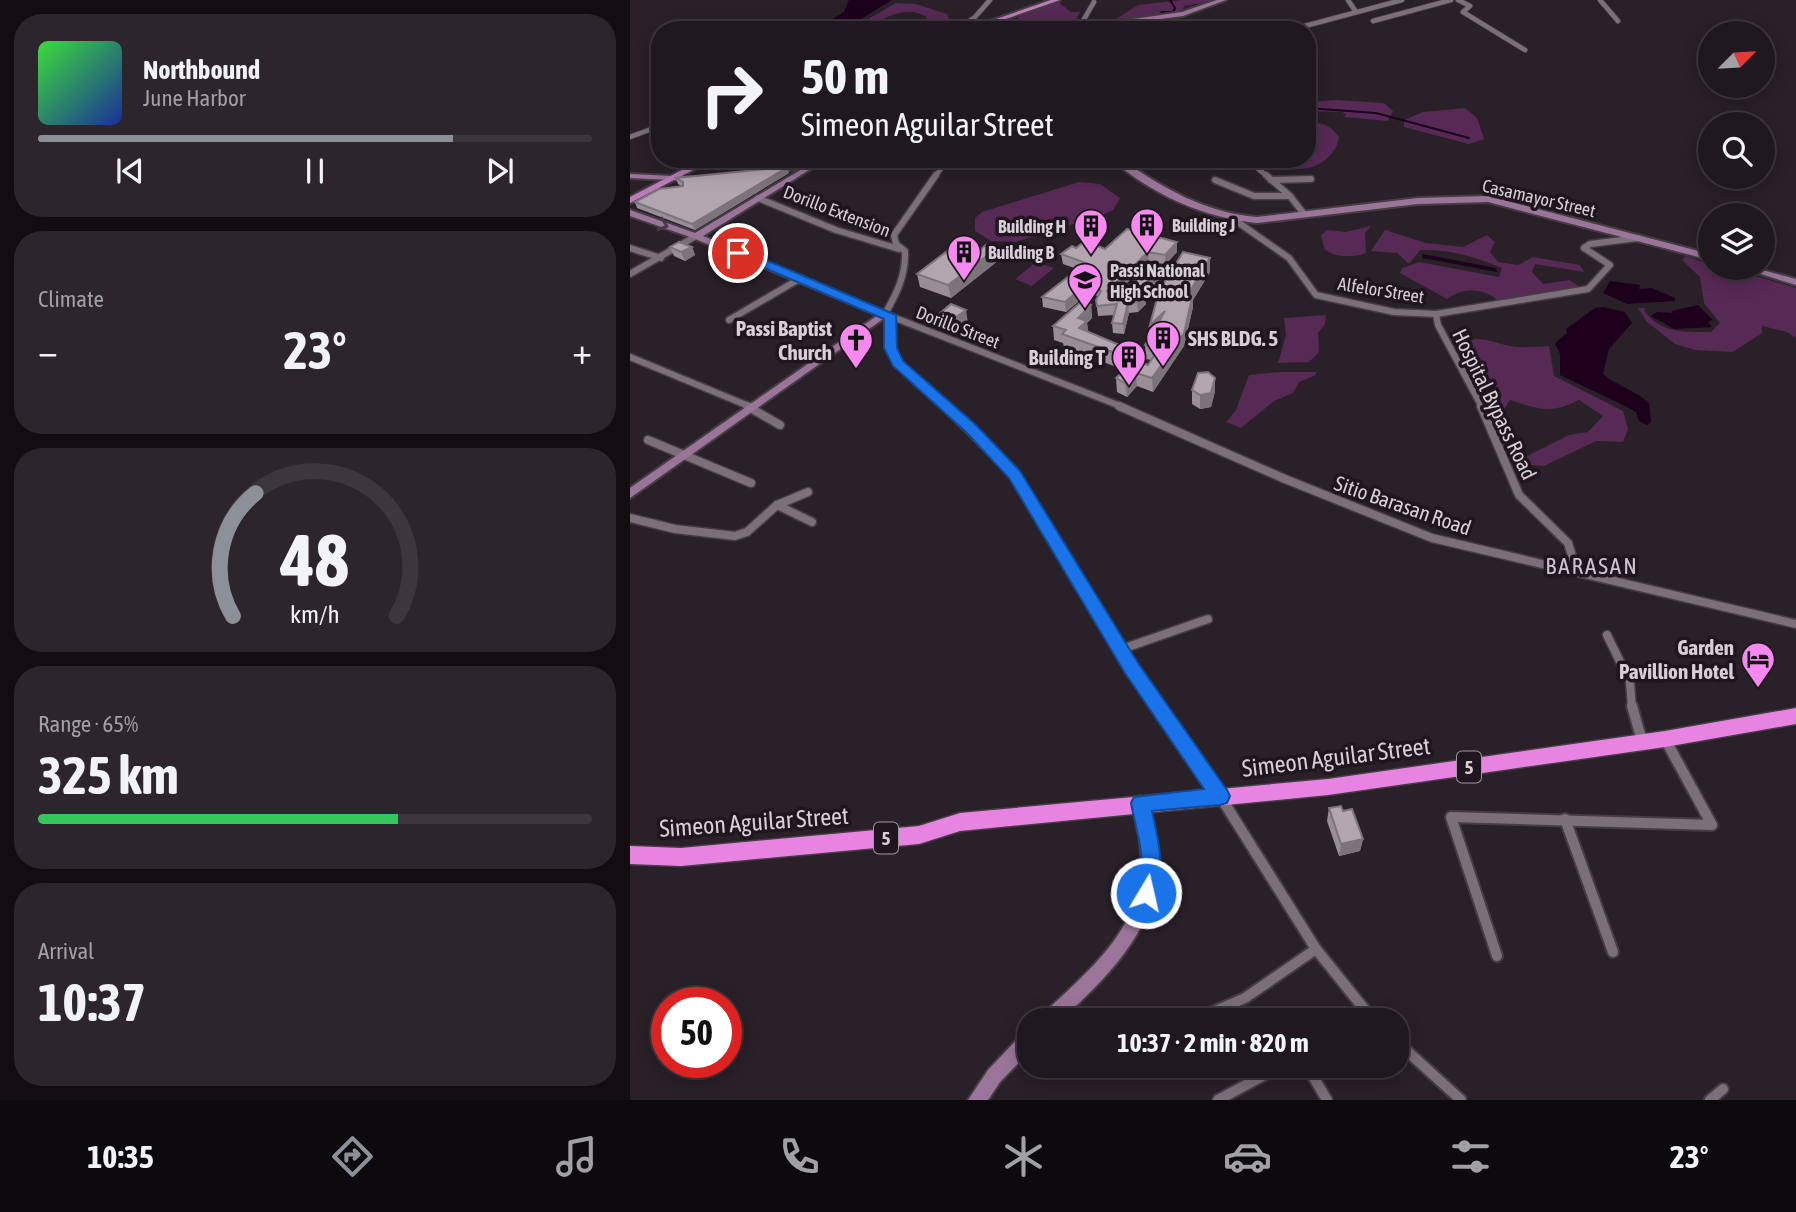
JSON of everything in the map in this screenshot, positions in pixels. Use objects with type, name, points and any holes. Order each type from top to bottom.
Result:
[{"type":"highway","name":"Simeon Aguilar Street","points":[[630,855],[681,857],[919,835],[960,822],[1328,787],[1665,739],[1796,716]]},
{"type":"main road","points":[[994,21],[1057,0]]},
{"type":"main road","points":[[630,200],[692,168]]},
{"type":"street","points":[[969,21],[990,0]]},
{"type":"street","points":[[1123,21],[1183,13],[1223,0]]},
{"type":"street","points":[[1348,0],[1356,12]]},
{"type":"street","points":[[1316,23],[1402,0]]},
{"type":"street","points":[[1373,21],[1451,0]]},
{"type":"street","points":[[1458,0],[1470,6],[1463,12],[1525,50]]},
{"type":"street","points":[[1600,0],[1618,21]]},
{"type":"street","points":[[1083,21],[1094,2]]},
{"type":"street","points":[[630,137],[651,130]]},
{"type":"street","points":[[763,170],[780,168]]},
{"type":"street","points":[[630,274],[807,168]]},
{"type":"street","points":[[942,168],[894,235],[896,244],[905,251],[903,282],[888,316],[891,348],[897,363],[971,429],[1015,475],[1059,552],[1175,734],[1220,796],[1316,949],[1361,1008]]},
{"type":"street","name":"Alfelor Street","points":[[1129,168],[1179,199],[1232,218],[1289,258],[1316,295],[1394,312],[1436,314],[1588,289],[1610,265],[1584,248],[1590,244],[1638,238]]},
{"type":"street","points":[[1257,168],[1290,196],[1304,214]]},
{"type":"street","points":[[630,176],[701,178]]},
{"type":"street","points":[[1271,180],[1311,179]]},
{"type":"street","points":[[1215,180],[1254,196],[1290,196]]},
{"type":"street","name":"Dorillo Extension","points":[[758,198],[836,230],[905,251]]},
{"type":"street","name":"Casamayor Street","points":[[1232,218],[1257,220],[1445,198],[1488,199],[1698,254]]},
{"type":"street","name":"Dorillo Street","points":[[630,213],[696,236],[888,316],[1095,395]]},
{"type":"street","points":[[630,248],[661,257]]},
{"type":"street","points":[[1775,276],[1796,282]]},
{"type":"street","points":[[729,320],[801,278]]},
{"type":"street","name":"Hospital Bypass Road","points":[[1436,314],[1438,325],[1472,387],[1503,453],[1519,495],[1568,543],[1577,572]]},
{"type":"street","points":[[630,494],[750,407],[888,316]]},
{"type":"street","points":[[630,357],[750,407],[780,425]]},
{"type":"street","name":"Sitio Barasan Road","points":[[1095,395],[1284,479],[1432,538],[1796,624]]},
{"type":"street","points":[[648,440],[751,483]]},
{"type":"street","points":[[630,518],[674,529],[735,536],[747,532],[777,505],[808,492]]},
{"type":"street","points":[[777,505],[812,522]]},
{"type":"street","points":[[1122,649],[1208,619]]},
{"type":"street","points":[[1607,635],[1630,682],[1633,718],[1642,741]]},
{"type":"street","points":[[1497,956],[1451,817],[1565,818],[1712,825],[1665,739]]},
{"type":"street","points":[[1062,1008],[1132,933],[1151,873],[1149,832],[1140,803]]},
{"type":"street","points":[[1565,818],[1613,952]]},
{"type":"street","points":[[1222,1008],[1245,998],[1316,949]]},
{"type":"street","points":[[977,1100],[994,1076],[1017,1052]]},
{"type":"street","points":[[1409,1053],[1461,1100]]},
{"type":"street","points":[[1218,1100],[1259,1078]]},
{"type":"street","points":[[1314,1078],[1327,1100]]},
{"type":"street","points":[[1710,1100],[1723,1089]]},
{"type":"shaded area","points":[[849,0],[892,0],[858,21],[829,21],[844,12]]},
{"type":"shaded area","points":[[1182,0],[1219,0],[1184,6],[1182,12],[1116,19],[1138,5]]},
{"type":"shaded area","points":[[1058,2],[1071,12],[1080,12],[1075,21],[1018,21],[1018,17]]},
{"type":"shaded area","points":[[896,3],[916,4],[947,14],[949,19],[925,21],[927,17],[907,12],[879,21],[865,21]]},
{"type":"shaded area","points":[[1316,101],[1384,103],[1393,111],[1388,121],[1344,117],[1346,114],[1342,112],[1316,111]]},
{"type":"shaded area","points":[[1465,108],[1477,118],[1484,139],[1469,144],[1404,127],[1404,120],[1423,112]]},
{"type":"shaded area","points":[[1316,123],[1332,129],[1339,137],[1331,154],[1317,165]]},
{"type":"shaded area","points":[[1079,182],[1100,184],[1120,198],[1113,210],[1015,242],[991,241],[975,231],[975,218],[982,212]]},
{"type":"shaded area","points":[[1371,226],[1365,233],[1366,253],[1341,256],[1327,251],[1324,246],[1321,235],[1327,230],[1346,232]]},
{"type":"shaded area","points":[[1385,230],[1426,243],[1463,247],[1487,235],[1495,242],[1490,252],[1498,262],[1518,265],[1533,257],[1580,265],[1584,272],[1535,264],[1532,272],[1543,284],[1569,280],[1580,287],[1558,293],[1497,300],[1486,293],[1466,291],[1447,299],[1400,273],[1402,268],[1419,262],[1499,277],[1502,268],[1452,252],[1420,250],[1409,264],[1397,253],[1371,251]]},
{"type":"shaded area","points":[[1422,254],[1496,268],[1497,272],[1423,258]]},
{"type":"shaded area","points":[[1686,256],[1698,260],[1698,275],[1682,260]]},
{"type":"shaded area","points":[[1036,262],[1054,268],[1032,286],[1015,279]]},
{"type":"shaded area","points":[[1700,280],[1768,280],[1796,288],[1796,338],[1787,332],[1762,326],[1762,333],[1733,352],[1695,350],[1675,344],[1647,322],[1638,308],[1646,308],[1644,310],[1650,318],[1665,328],[1711,332],[1720,323],[1704,303]]},
{"type":"shaded area","points":[[1610,281],[1640,285],[1639,289],[1652,288],[1675,298],[1675,301],[1627,304],[1603,293]]},
{"type":"shaded area","points":[[1698,305],[1713,320],[1708,322],[1712,327],[1674,329],[1651,316],[1657,312],[1672,313]]},
{"type":"shaded area","points":[[1595,308],[1625,312],[1632,323],[1609,349],[1603,374],[1649,403],[1651,422],[1647,425],[1639,421],[1636,412],[1560,375],[1560,354],[1555,343],[1567,333],[1566,329]]},
{"type":"shaded area","points":[[1326,315],[1325,324],[1318,333],[1319,352],[1309,362],[1278,363],[1286,335],[1284,318]]},
{"type":"shaded area","points":[[1476,339],[1514,347],[1549,346],[1554,376],[1623,411],[1628,429],[1623,442],[1596,441],[1544,466],[1521,464],[1523,458],[1569,435],[1588,432],[1603,416],[1579,400],[1545,409],[1510,400],[1503,411],[1513,442],[1482,395],[1461,343]]},
{"type":"shaded area","points":[[1316,372],[1316,375],[1299,382],[1293,393],[1274,401],[1241,428],[1226,422],[1236,410],[1249,375]]},
{"type":"building","points":[[786,168],[692,224],[635,202],[659,189],[683,186],[683,182],[676,178]]},
{"type":"building","points":[[1127,229],[1177,242],[1165,255],[1148,252],[1107,291],[1113,298],[1154,266],[1163,269],[1140,287],[1145,294],[1137,302],[1128,303],[1123,324],[1112,323],[1117,304],[1097,306],[1096,300],[1101,291],[1090,281],[1065,302],[1042,297],[1086,263],[1061,254],[1085,241],[1105,249]]},
{"type":"building","points":[[679,242],[692,247],[681,252],[670,247]]},
{"type":"building","points":[[959,242],[980,250],[987,244],[997,248],[948,285],[917,274]]},
{"type":"building","points":[[1183,252],[1210,258],[1189,293],[1193,293],[1184,333],[1152,378],[1136,373],[1125,383],[1116,378],[1135,360],[1148,365],[1159,348],[1145,345],[1165,311],[1150,325],[1159,291]]},
{"type":"building","points":[[1082,301],[1091,305],[1078,318],[1087,321],[1079,328],[1124,347],[1118,354],[1062,334],[1066,330],[1053,326]]},
{"type":"building","points":[[951,304],[966,310],[952,320],[939,314]]},
{"type":"building","points":[[1208,372],[1215,378],[1211,393],[1200,395],[1192,390],[1198,373]]},
{"type":"building","points":[[1341,806],[1343,811],[1352,809],[1363,839],[1341,844],[1329,808]]},
{"type":"waterway","points":[[1158,21],[1156,18],[1162,12],[1173,12],[1175,8],[1170,0]]},
{"type":"waterway","points":[[1316,109],[1376,113],[1469,138]]},
{"type":"place","name":"Building J","points":[[1147,255]]},
{"type":"place","name":"Building H","points":[[1091,256]]},
{"type":"place","name":"Building B","points":[[964,282]]},
{"type":"place","name":"Passi National High School","points":[[1085,310]]},
{"type":"place","name":"SHS BLDG. 5","points":[[1163,368]]},
{"type":"place","name":"Passi Baptist Church","points":[[856,370]]},
{"type":"place","name":"Building T","points":[[1129,387]]},
{"type":"place","name":"Garden Pavillion Hotel","points":[[1758,689]]},
{"type":"district","name":"BARASAN","points":[[1592,566]]},
{"type":"route","points":[[738,253],[891,318],[888,326],[891,348],[897,363],[971,429],[1015,475],[1131,668],[1220,796],[1140,803],[1149,832],[1151,853],[1151,873],[1146,893]]}]
